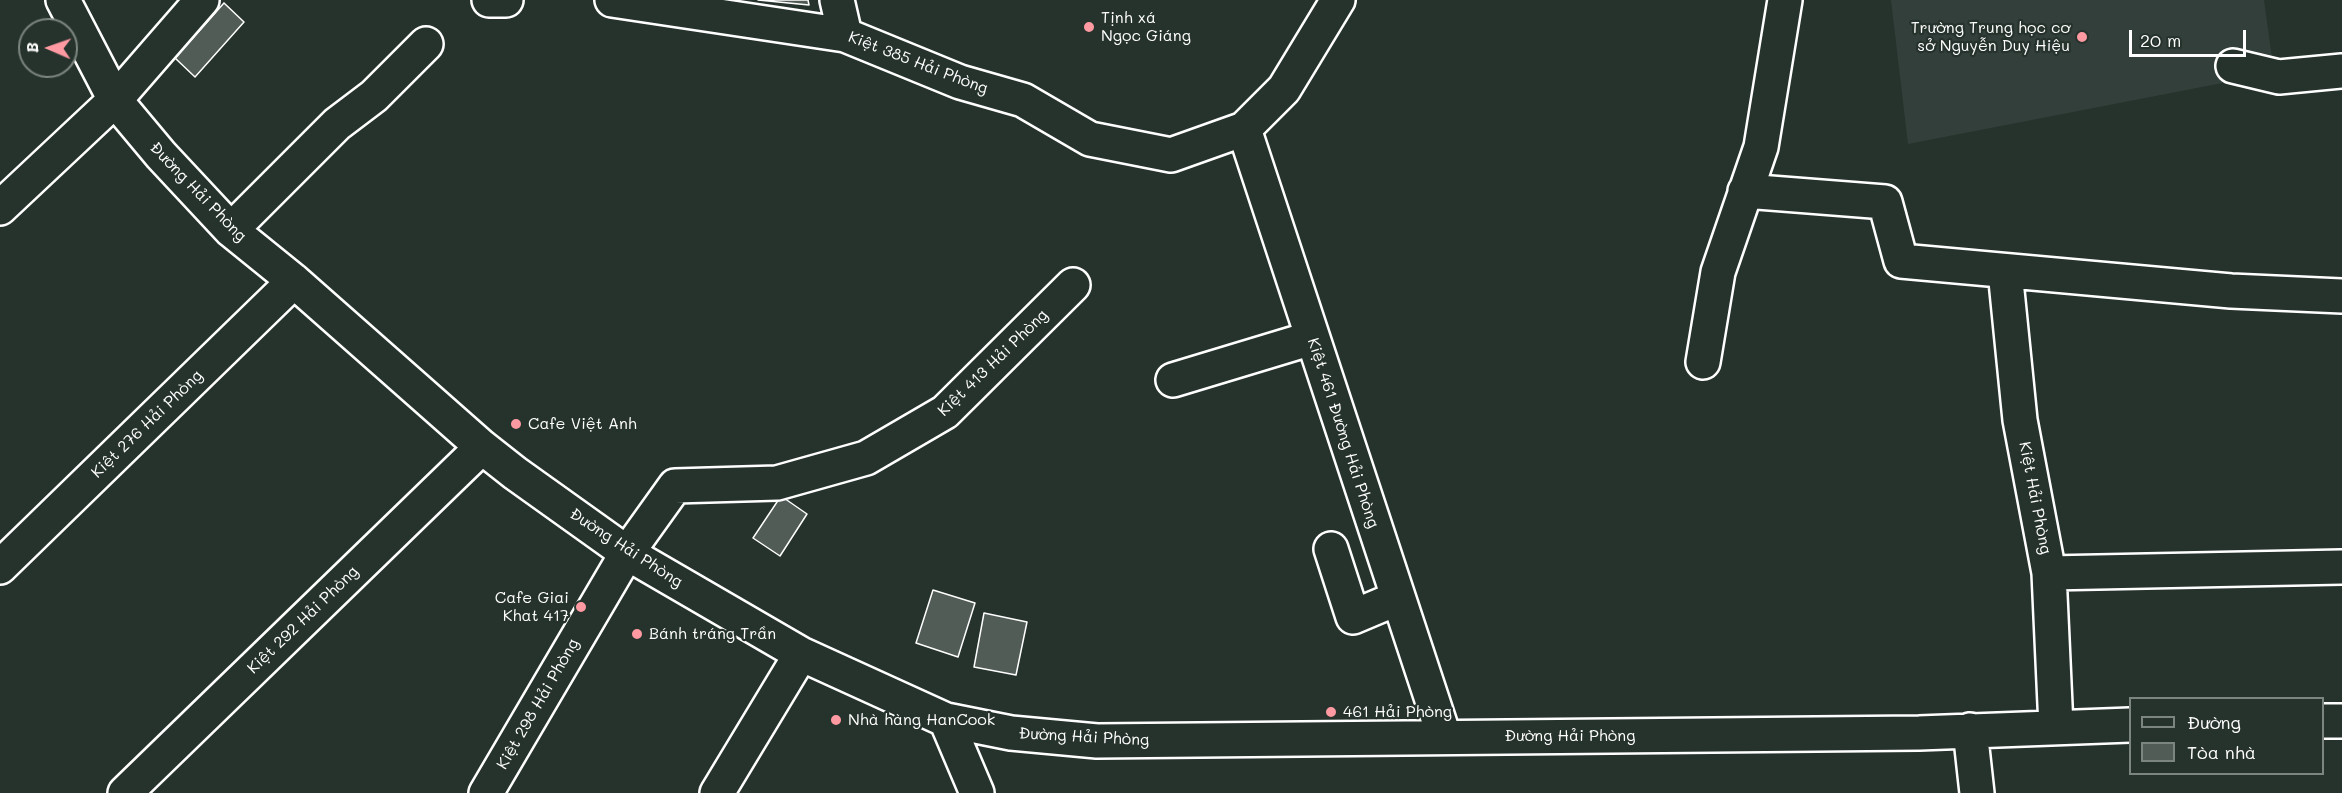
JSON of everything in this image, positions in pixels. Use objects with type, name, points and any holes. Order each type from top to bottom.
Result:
[{"type":"street","name":"Đường Hải Phòng","points":[[63,0],[115,100],[161,155],[231,230],[294,281],[482,447],[627,553],[801,654],[946,720],[1011,733],[1097,741],[1908,733],[2129,724]]},
{"type":"street","points":[[0,208],[115,100],[202,0]]},
{"type":"street","points":[[489,0],[506,0]]},
{"type":"street","name":"Kiệt 385 Hải Phòng","points":[[612,0],[706,7],[845,35],[960,82],[1023,100],[1090,139],[1171,155],[1244,129]]},
{"type":"street","points":[[837,0],[845,35]]},
{"type":"street","points":[[1244,129],[1284,89],[1338,0]]},
{"type":"street","points":[[1703,362],[1718,272],[1761,147],[1785,0]]},
{"type":"street","points":[[231,230],[337,124],[374,96],[426,44]]},
{"type":"street","points":[[2233,66],[2279,76],[2342,71]]},
{"type":"street","name":"Kiệt 461 Đường Hải Phòng","points":[[1244,129],[1443,736]]},
{"type":"street","points":[[1745,191],[1885,202],[1901,261],[2231,291],[2342,296]]},
{"type":"street","name":"Kiệt Hải Phòng","points":[[2005,271],[2020,420],[2049,573],[2056,727]]},
{"type":"street","name":"Kiệt 276 Hải Phòng","points":[[0,567],[294,281]]},
{"type":"street","name":"Kiệt 413 Hải Phòng","points":[[627,553],[675,486],[777,483],[866,458],[945,412],[1073,285]]},
{"type":"street","points":[[1173,380],[1312,338]]},
{"type":"street","name":"Kiệt 292 Hải Phòng","points":[[125,793],[482,447]]},
{"type":"street","points":[[1331,549],[1353,617],[1398,598]]},
{"type":"street","name":"Kiệt 298 Hải Phòng","points":[[486,793],[627,553]]},
{"type":"street","points":[[2049,573],[2342,567]]},
{"type":"street","points":[[717,793],[801,654]]},
{"type":"street","points":[[946,720],[977,793]]},
{"type":"street","points":[[2324,721],[2342,721]]},
{"type":"street","points":[[1970,730],[1977,793]]},
{"type":"shaded area","name":"Trường Trung học cơ sở Nguyễn Duy Hiệu","points":[[1891,0],[2264,0],[2274,73],[1908,144]]},
{"type":"building","points":[[758,0],[808,0],[809,5]]},
{"type":"building","points":[[224,3],[244,22],[195,77],[175,58]]},
{"type":"building","points":[[781,496],[807,514],[780,556],[753,538]]},
{"type":"building","points":[[933,590],[975,603],[958,657],[916,643]]},
{"type":"building","points":[[984,613],[1027,622],[1016,675],[974,667]]},
{"type":"place","name":"Tịnh xá Ngọc Giáng","points":[[1089,27]]},
{"type":"place","name":"Trường Trung học cơ sở Nguyễn Duy Hiệu","points":[[2082,37]]},
{"type":"place","name":"Cafe Việt Anh","points":[[516,424]]},
{"type":"place","name":"Cafe Giai Khat 417","points":[[581,607]]},
{"type":"place","name":"Bánh tráng Trần","points":[[637,634]]},
{"type":"place","name":"461 Hải Phòng","points":[[1331,712]]},
{"type":"place","name":"Nhà hàng HanCook","points":[[836,720]]}]
